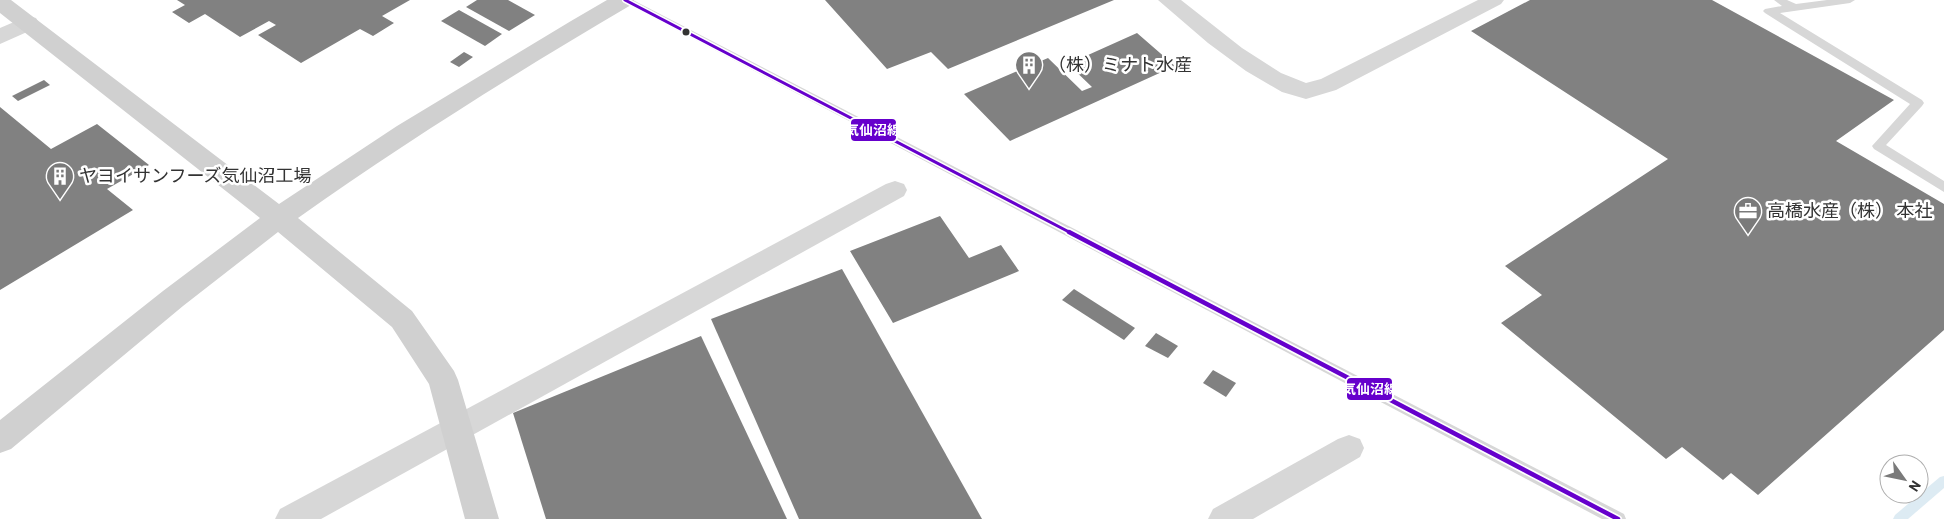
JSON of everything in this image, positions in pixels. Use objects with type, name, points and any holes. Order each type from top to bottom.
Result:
[{"type":"street","points":[[0,439],[167,302],[279,218],[378,149],[552,41],[624,0]]},
{"type":"street","points":[[1168,0],[1236,54],[1277,81],[1307,91],[1328,85],[1494,0]]},
{"type":"street","points":[[0,2],[279,218],[402,319],[443,380],[482,519]]},
{"type":"street","points":[[0,36],[28,23]]},
{"type":"street","points":[[291,519],[456,427],[895,190]]},
{"type":"street","points":[[1224,519],[1349,448]]},
{"type":"lane","points":[[624,0],[1618,519]]},
{"type":"lane","points":[[1779,0],[1794,8]]},
{"type":"lane","points":[[1850,0],[1770,11],[1918,103],[1878,146],[1944,187]]},
{"type":"building","points":[[177,0],[410,0],[382,16],[394,23],[373,36],[360,29],[301,63],[258,35],[276,25],[269,21],[240,37],[205,14],[189,23],[172,12],[185,5]]},
{"type":"building","points":[[477,0],[508,0],[535,15],[509,31],[466,7]]},
{"type":"building","points":[[825,0],[1114,0],[948,69],[931,52],[887,69]]},
{"type":"building","name":"高橋水産（株） 本社","points":[[1530,0],[1712,0],[1894,100],[1836,141],[1944,204],[1944,330],[1758,495],[1731,473],[1723,480],[1682,447],[1666,459],[1501,323],[1542,295],[1505,266],[1668,159],[1471,31]]},
{"type":"building","points":[[459,10],[502,34],[485,46],[441,21]]},
{"type":"building","name":"（株）ミナト水産","points":[[1137,33],[1175,66],[1010,141],[964,94],[1048,58],[1082,91],[1092,87],[1068,64]]},
{"type":"building","points":[[464,52],[473,57],[459,67],[450,62]]},
{"type":"building","points":[[44,80],[50,85],[18,101],[12,96]]},
{"type":"building","name":"ヤヨイサンフーズ気仙沼工場","points":[[0,107],[51,149],[97,124],[149,165],[107,189],[133,210],[0,290]]},
{"type":"building","points":[[940,216],[969,258],[1001,245],[1019,271],[893,323],[850,251]]},
{"type":"building","points":[[842,269],[982,519],[799,519],[711,319]]},
{"type":"building","points":[[1074,289],[1135,328],[1124,340],[1062,300]]},
{"type":"building","points":[[1156,333],[1178,346],[1168,358],[1145,346]]},
{"type":"building","points":[[701,336],[787,519],[546,519],[513,413]]},
{"type":"building","points":[[1213,370],[1236,383],[1226,397],[1203,383]]},
{"type":"waterway","points":[[1899,519],[1944,481]]},
{"type":"transit line","name":"気仙沼線","points":[[625,0],[1618,519]]},
{"type":"place","name":"（株）ミナト水産","points":[[1029,89]]},
{"type":"place","name":"ヤヨイサンフーズ気仙沼工場","points":[[60,200]]},
{"type":"place","name":"高橋水産（株） 本社","points":[[1748,235]]}]
